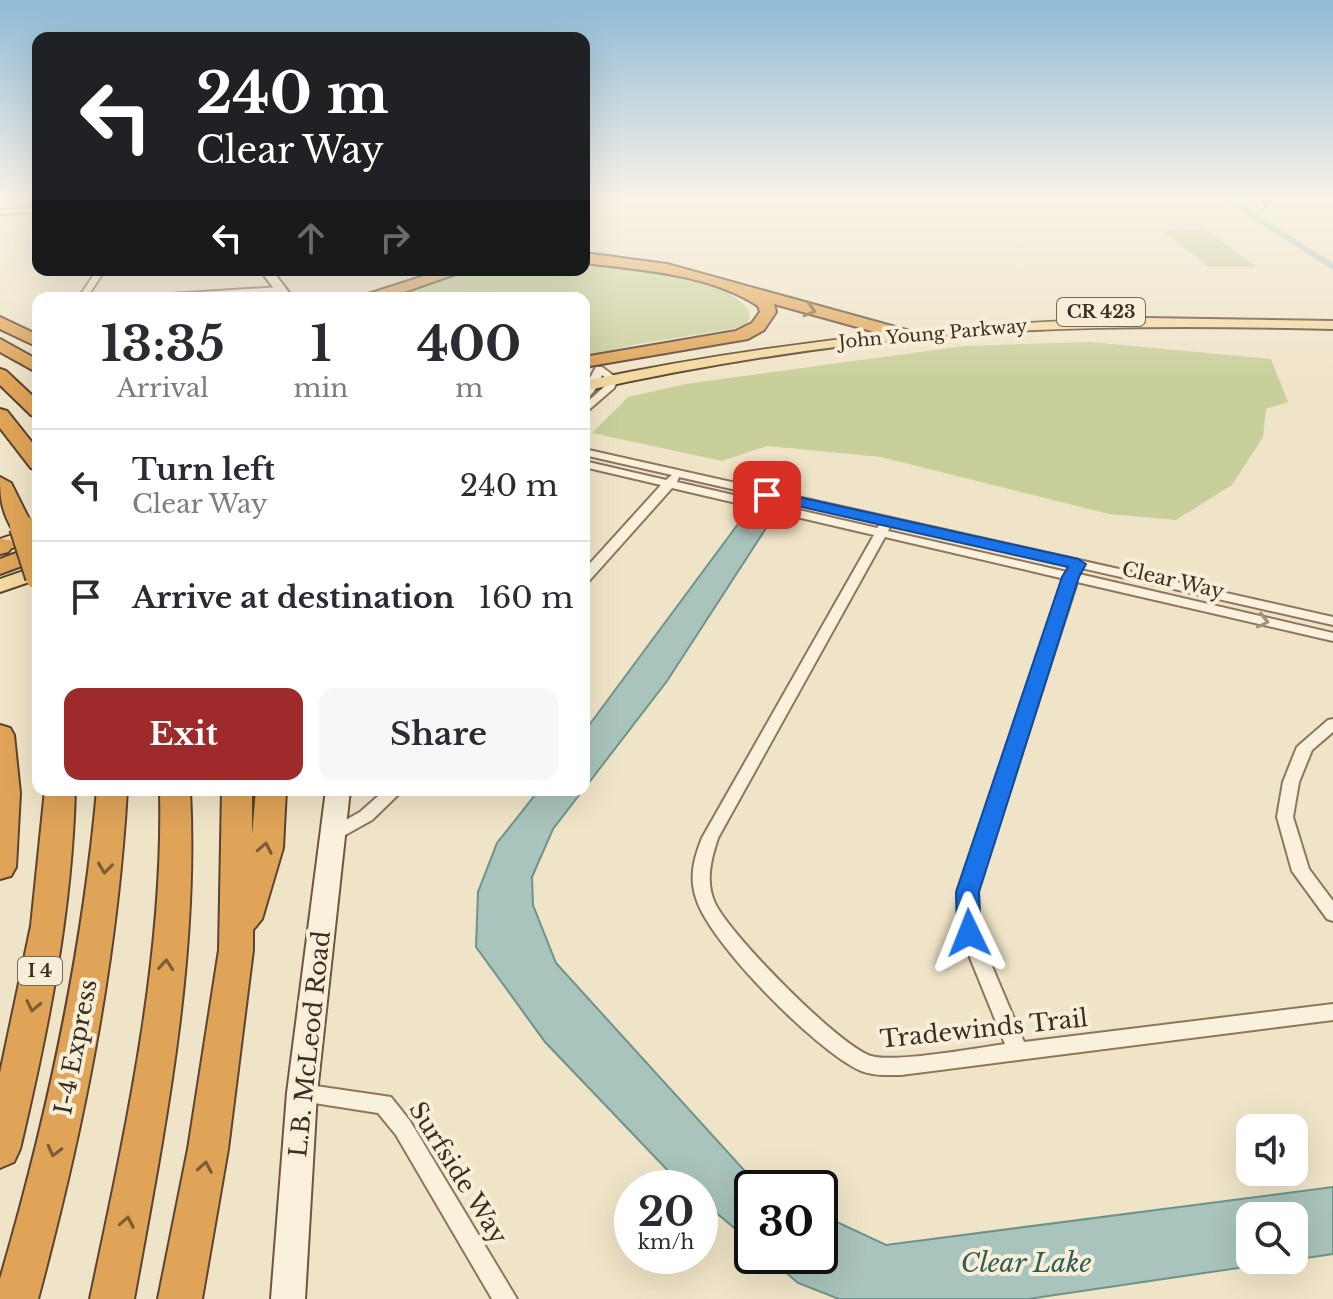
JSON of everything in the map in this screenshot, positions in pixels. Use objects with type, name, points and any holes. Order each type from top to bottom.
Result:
[{"type":"highway","points":[[599,260],[641,264],[904,335]]},
{"type":"highway","points":[[390,292],[440,276]]},
{"type":"highway","points":[[590,377],[749,332],[764,321],[768,312],[766,304],[749,293]]},
{"type":"highway","points":[[0,322],[32,339]]},
{"type":"highway","points":[[0,344],[32,364]]},
{"type":"highway","points":[[0,375],[32,405]]},
{"type":"highway","points":[[0,415],[32,456]]},
{"type":"highway","points":[[0,483],[30,529]]},
{"type":"highway","points":[[1,566],[32,554]]},
{"type":"highway","points":[[0,735],[5,793],[0,867]]},
{"type":"highway","name":"I 4","points":[[0,1149],[48,929],[59,796]]},
{"type":"highway","name":"I-4 Express","points":[[16,1299],[65,1107],[90,988],[112,796]]},
{"type":"highway","points":[[112,1299],[146,1131],[178,840],[175,796]]},
{"type":"highway","points":[[180,1299],[208,1149],[236,950],[237,796]]},
{"type":"highway","points":[[236,950],[267,848],[271,796]]},
{"type":"main road","name":"John Young Parkway","points":[[590,378],[746,342],[872,326],[1110,312],[1333,315]]},
{"type":"main road","name":"John Young Parkway","points":[[590,378],[613,379],[762,352],[904,335],[1129,322],[1333,325]]},
{"type":"main road","points":[[30,529],[1,566],[32,573]]},
{"type":"street","points":[[590,405],[613,379]]},
{"type":"street","name":"Clear Way","points":[[590,454],[673,479]]},
{"type":"street","name":"Clear Way","points":[[590,465],[673,479],[1074,570],[1333,621]]},
{"type":"street","points":[[590,571],[673,479]]},
{"type":"street","name":"Tradewinds Trail","points":[[884,527],[710,838],[699,868],[706,904],[722,933],[832,1043],[866,1065],[901,1066],[1333,1012]]},
{"type":"street","points":[[1018,1051],[969,933],[968,892],[1074,570]]},
{"type":"street","name":"Clear Way","points":[[1074,570],[1333,637]]},
{"type":"street","points":[[1333,724],[1305,747],[1291,782],[1285,817],[1301,871],[1333,914]]},
{"type":"street","name":"L.B. McLeod Road","points":[[288,1299],[302,1093],[337,796]]},
{"type":"street","points":[[332,835],[366,816],[388,796]]},
{"type":"street","name":"Surfside Way","points":[[302,1093],[384,1104],[403,1128],[505,1299]]},
{"type":"green space","points":[[590,260],[635,260],[720,289],[746,307],[750,319],[743,327],[638,344],[590,356],[590,292],[375,292],[415,278],[590,276]]},
{"type":"green space","points":[[1199,260],[1247,260],[1257,267],[1209,267]]},
{"type":"green space","points":[[1090,342],[1271,359],[1288,402],[1266,409],[1263,437],[1232,485],[1176,520],[1109,514],[881,457],[767,446],[722,461],[592,433],[628,397],[686,384],[964,346]]},
{"type":"water","points":[[744,516],[772,519],[667,681],[590,781],[590,724]]},
{"type":"water","points":[[534,796],[578,796],[553,829],[532,877],[533,905],[556,963],[744,1170],[734,1170],[734,1228],[718,1214],[718,1170],[667,1170],[545,1042],[476,947],[478,892],[497,843]]},
{"type":"water","name":"Clear Lake","points":[[1333,1187],[1333,1254],[1308,1258],[1308,1202],[1236,1202],[1236,1268],[1028,1299],[839,1299],[798,1283],[788,1274],[838,1274],[838,1222],[886,1245]]},
{"type":"waterway","points":[[1321,260],[1333,267]]},
{"type":"route","points":[[767,495],[1078,564],[1070,577],[968,892],[969,933]]}]
